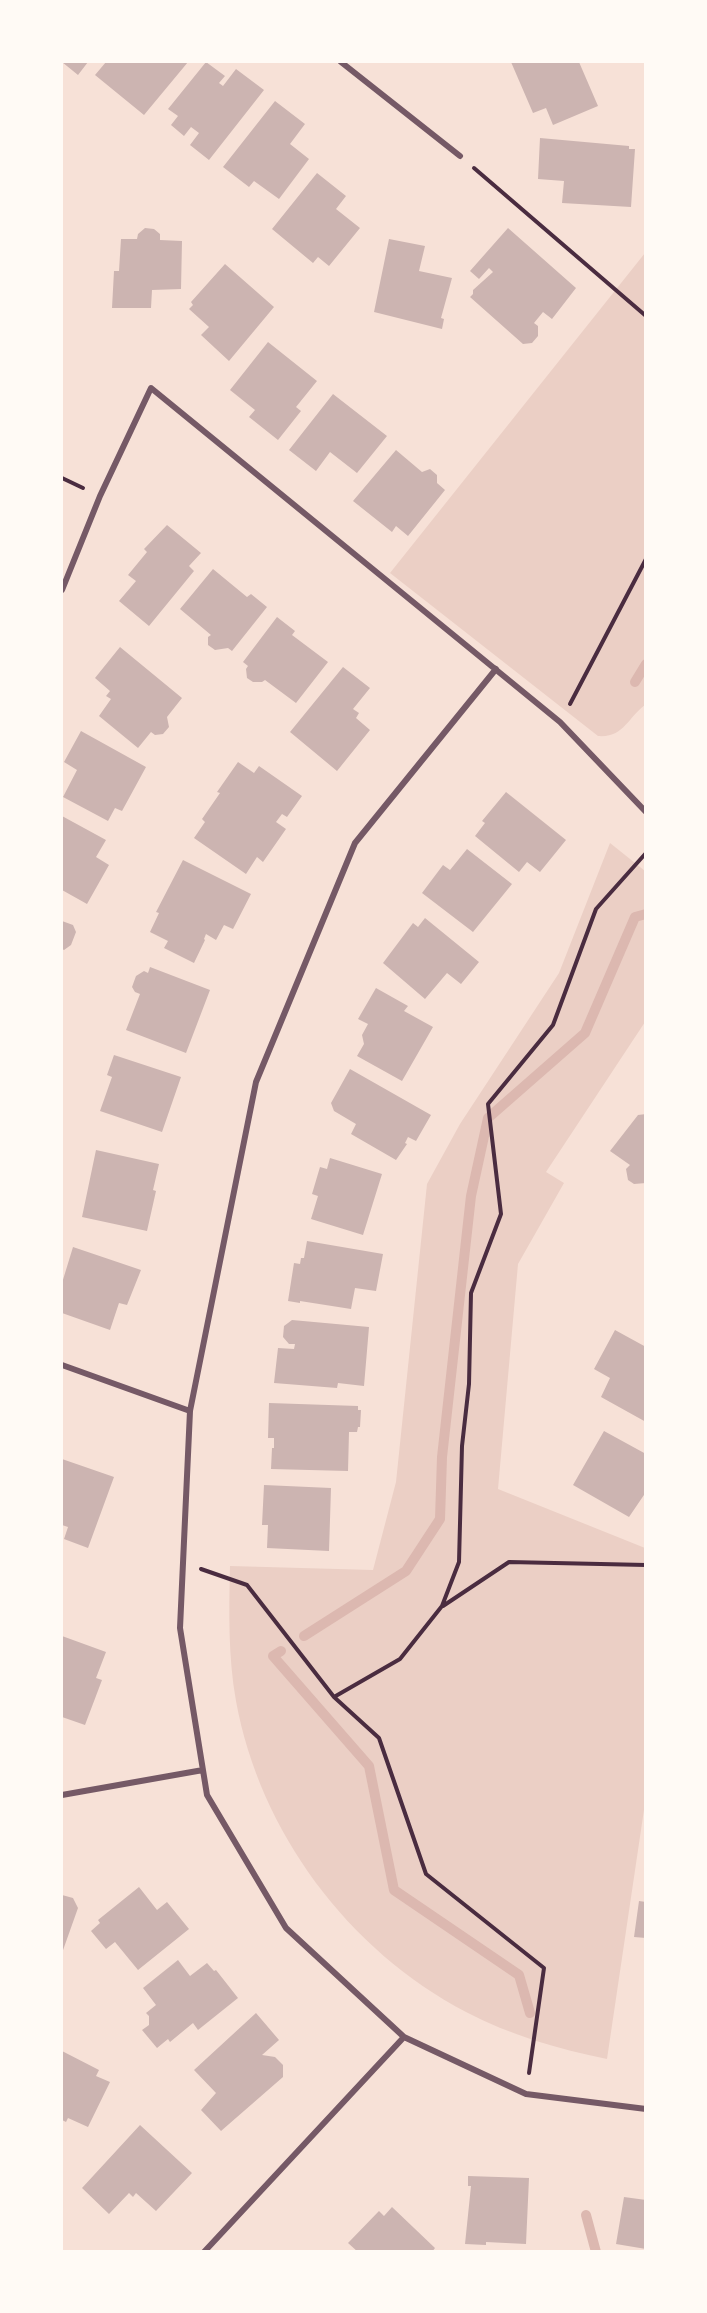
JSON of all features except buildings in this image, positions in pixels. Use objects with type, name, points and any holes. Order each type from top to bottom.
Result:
[{"type":"street","points":[[341,62],[460,156]]},
{"type":"street","points":[[62,590],[100,496],[151,388],[560,722],[645,812]]},
{"type":"street","points":[[496,669],[355,843],[256,1082],[190,1411],[180,1628],[207,1795],[286,1928],[405,2037],[526,2094],[645,2109]]},
{"type":"street","points":[[62,1365],[190,1411]]},
{"type":"street","points":[[62,1795],[203,1770]]},
{"type":"street","points":[[204,2252],[405,2037]]},
{"type":"path","points":[[460,156],[645,316]]},
{"type":"path","points":[[560,722],[645,559]]},
{"type":"path","points":[[442,1606],[459,1562],[462,1446],[469,1384],[471,1293],[501,1214],[488,1104],[553,1025],[596,909],[645,853]]},
{"type":"path","points":[[334,1697],[399,1659],[442,1606],[509,1562],[645,1565]]},
{"type":"path","points":[[183,1563],[248,1585],[334,1697],[379,1738],[426,1874],[544,1968],[526,2094]]},
{"type":"shaded area","points":[[645,253],[645,705],[614,734],[598,736],[390,573]]},
{"type":"shaded area","points":[[610,843],[645,871],[645,1022],[546,1172],[564,1183],[518,1264],[498,1489],[645,1548],[645,1803],[607,2059],[552,2046],[500,2028],[466,2012],[423,1986],[384,1956],[348,1921],[316,1882],[288,1841],[265,1796],[248,1749],[236,1701],[230,1650],[229,1600],[230,1566],[373,1570],[396,1482],[427,1184],[460,1124],[559,973]]},
{"type":"waterway","points":[[635,682],[646,664]]},
{"type":"waterway","points":[[304,1636],[406,1571],[440,1519],[442,1457],[471,1196],[488,1118],[585,1033],[635,917],[646,914]]},
{"type":"waterway","points":[[281,1651],[273,1656],[369,1766],[394,1890],[519,1975],[530,2013]]},
{"type":"waterway","points":[[586,2215],[596,2252]]}]
